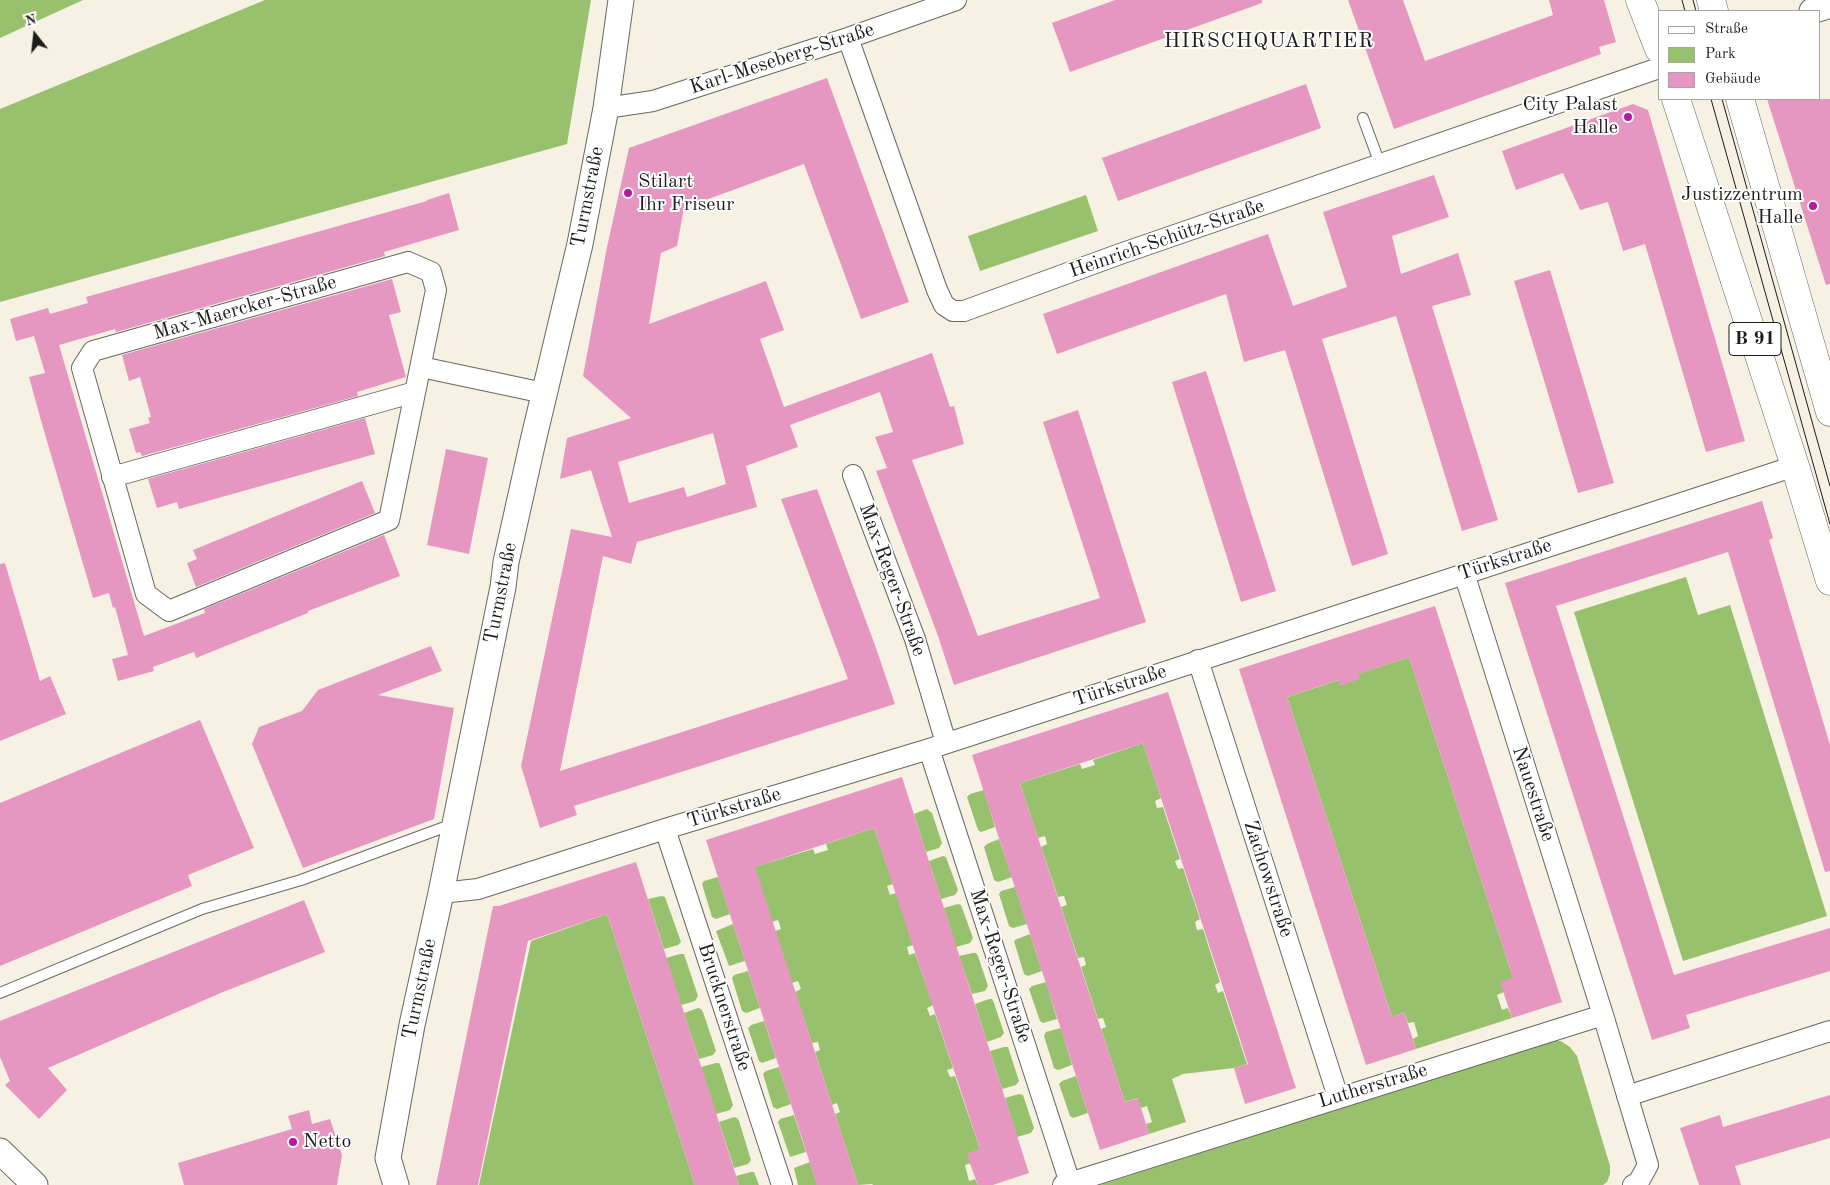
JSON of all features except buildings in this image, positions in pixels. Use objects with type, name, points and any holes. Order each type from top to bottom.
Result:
[{"type":"main road","points":[[1640,0],[1658,46]]},
{"type":"main road","name":"B 91","points":[[1676,100],[1796,466],[1830,581]]},
{"type":"main road","name":"B 91","points":[[1740,100],[1830,412]]},
{"type":"street","name":"Turmstraße","points":[[396,1185],[388,1158],[412,1024],[441,893],[503,587],[506,562],[580,244],[606,108],[621,0]]},
{"type":"street","name":"Karl-Meseberg-Straße","points":[[606,108],[653,101],[848,38],[956,0]]},
{"type":"street","points":[[1815,10],[1830,4]]},
{"type":"street","name":"Heinrich-Schütz-Straße","points":[[848,38],[937,290],[944,306],[953,311],[972,308],[1658,68]]},
{"type":"street","name":"Max-Maercker-Straße","points":[[408,262],[431,272],[436,290],[421,367],[389,520],[170,611],[146,594],[82,368],[93,351],[408,262]]},
{"type":"street","points":[[421,367],[544,394]]},
{"type":"street","points":[[112,476],[415,392]]},
{"type":"street","name":"Türkstraße","points":[[441,893],[478,889],[938,746],[1796,466]]},
{"type":"street","name":"Max-Reger-Straße","points":[[853,475],[915,639],[938,746],[1067,1184]]},
{"type":"street","name":"Nauestraße","points":[[1464,573],[1603,1015]]},
{"type":"street","name":"Zachowstraße","points":[[1198,660],[1338,1097]]},
{"type":"street","name":"Brucknerstraße","points":[[666,829],[782,1185]]},
{"type":"street","points":[[1603,1015],[1648,1165],[1638,1183],[1633,1185]]},
{"type":"street","name":"Lutherstraße","points":[[1067,1184],[1603,1015]]},
{"type":"street","points":[[1627,1096],[1830,1031]]},
{"type":"street","points":[[0,1151],[35,1185]]},
{"type":"lane","points":[[1362,118],[1380,164]]},
{"type":"lane","points":[[0,993],[202,909],[301,880],[455,823]]},
{"type":"green space","points":[[0,0],[83,0],[0,38]]},
{"type":"green space","points":[[265,0],[591,0],[567,144],[0,302],[0,109]]},
{"type":"green space","points":[[1086,195],[1098,231],[980,271],[968,236]]},
{"type":"green space","points":[[1686,577],[1698,615],[1730,605],[1827,916],[1683,961],[1574,612]]},
{"type":"green space","points":[[1409,657],[1513,978],[1504,992],[1497,995],[1502,1010],[1508,1008],[1512,1018],[1416,1049],[1413,1039],[1418,1036],[1414,1022],[1408,1023],[1404,1012],[1392,1017],[1287,697]]},
{"type":"green space","points":[[1143,743],[1161,798],[1155,801],[1157,808],[1163,807],[1180,859],[1175,861],[1178,869],[1183,868],[1200,919],[1195,922],[1197,930],[1203,929],[1220,982],[1215,985],[1218,993],[1223,991],[1247,1064],[1234,1068],[1183,1074],[1172,1079],[1186,1122],[1149,1134],[1146,1124],[1152,1122],[1147,1106],[1141,1108],[1137,1098],[1125,1102],[1101,1029],[1106,1027],[1103,1018],[1098,1019],[1081,967],[1086,965],[1084,957],[1078,958],[1061,907],[1067,905],[1064,896],[1058,897],[1041,847],[1047,844],[1045,836],[1038,838],[1020,783],[1080,764],[1082,769],[1095,765],[1093,760]]},
{"type":"green space","points":[[984,790],[995,827],[981,832],[978,830],[967,797],[970,794]]},
{"type":"green space","points":[[927,809],[932,813],[942,843],[939,848],[926,852],[914,814]]},
{"type":"green space","points":[[874,828],[893,884],[887,886],[890,895],[896,893],[913,945],[907,947],[909,955],[915,953],[933,1005],[927,1008],[930,1016],[935,1014],[953,1068],[947,1070],[950,1077],[955,1076],[980,1149],[971,1163],[965,1165],[969,1181],[975,1179],[978,1185],[858,1185],[835,1114],[840,1112],[837,1103],[832,1105],[815,1052],[820,1050],[818,1042],[812,1043],[795,992],[801,989],[798,981],[792,983],[775,931],[781,929],[778,920],[772,922],[754,867],[813,849],[815,854],[828,850],[826,844]]},
{"type":"green space","points":[[999,839],[1012,877],[998,882],[994,880],[984,847]]},
{"type":"green space","points":[[943,856],[946,857],[958,890],[955,895],[941,899],[929,861]]},
{"type":"green space","points":[[718,877],[730,914],[716,919],[712,917],[702,884],[704,881]]},
{"type":"green space","points":[[1015,887],[1027,924],[1013,928],[1009,926],[999,894],[1001,891]]},
{"type":"green space","points":[[665,897],[681,942],[678,945],[664,949],[648,899]]},
{"type":"green space","points":[[958,904],[961,905],[973,938],[970,943],[956,947],[944,908]]},
{"type":"green space","points":[[607,914],[695,1185],[479,1185],[531,941]]},
{"type":"green space","points":[[733,924],[745,961],[729,966],[716,931]]},
{"type":"green space","points":[[1030,934],[1042,971],[1028,976],[1024,974],[1014,941]]},
{"type":"green space","points":[[976,953],[978,956],[988,986],[985,991],[972,994],[959,956]]},
{"type":"green space","points":[[684,954],[698,996],[695,1001],[681,1005],[666,958]]},
{"type":"green space","points":[[748,971],[760,1008],[746,1013],[742,1011],[732,978],[734,975]]},
{"type":"green space","points":[[1046,982],[1057,1019],[1043,1023],[1040,1021],[1029,989],[1032,986]]},
{"type":"green space","points":[[992,999],[994,1003],[1004,1033],[1001,1037],[987,1042],[975,1004]]},
{"type":"green space","points":[[698,1008],[703,1012],[716,1051],[713,1055],[699,1059],[684,1013]]},
{"type":"green space","points":[[764,1021],[776,1058],[762,1063],[759,1061],[748,1028],[751,1025]]},
{"type":"green space","points":[[1061,1028],[1072,1065],[1058,1070],[1054,1068],[1044,1036],[1046,1032]]},
{"type":"green space","points":[[1552,1041],[1561,1041],[1570,1047],[1577,1056],[1610,1166],[1610,1174],[1607,1182],[1603,1185],[1100,1185]]},
{"type":"green space","points":[[1008,1047],[1019,1081],[1016,1085],[1002,1089],[990,1051]]},
{"type":"green space","points":[[719,1063],[721,1067],[733,1105],[730,1110],[716,1114],[701,1067]]},
{"type":"green space","points":[[779,1067],[791,1104],[777,1109],[773,1107],[763,1074],[766,1071]]},
{"type":"green space","points":[[1076,1076],[1088,1113],[1073,1118],[1070,1116],[1059,1084]]},
{"type":"green space","points":[[1019,1094],[1023,1095],[1034,1128],[1031,1133],[1017,1137],[1005,1098]]},
{"type":"green space","points":[[794,1115],[806,1152],[790,1157],[778,1122],[780,1119]]},
{"type":"green space","points":[[734,1117],[739,1121],[751,1160],[748,1164],[734,1168],[719,1122]]},
{"type":"green space","points":[[810,1162],[817,1185],[798,1185],[794,1168]]},
{"type":"green space","points":[[754,1172],[759,1185],[739,1185],[736,1176]]},
{"type":"tram line","points":[[1682,0],[1685,10]]},
{"type":"tram line","points":[[1693,0],[1696,10]]},
{"type":"tram line","points":[[1711,100],[1830,524]]},
{"type":"tram line","points":[[1722,100],[1830,486]]},
{"type":"place","name":"City Palast Halle","points":[[1628,117]]},
{"type":"place","name":"Stilart Ihr Friseur","points":[[628,193]]},
{"type":"place","name":"Justizzentrum Halle","points":[[1813,206]]},
{"type":"place","name":"Netto","points":[[293,1142]]},
{"type":"district","name":"HIRSCHQUARTIER","points":[[1269,41]]}]
